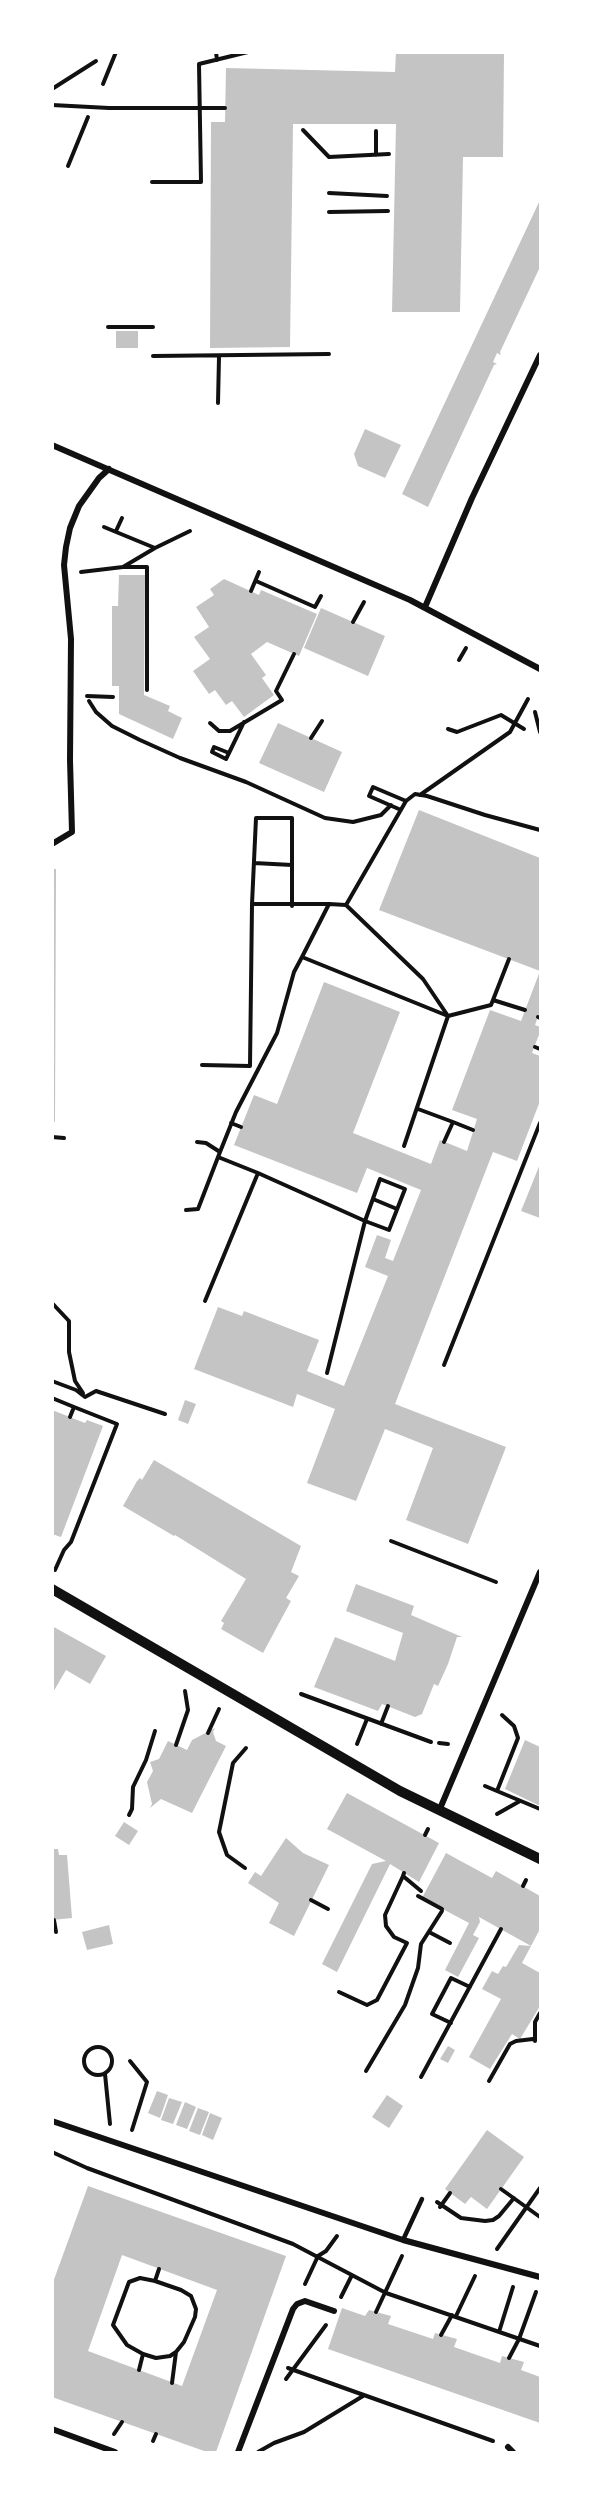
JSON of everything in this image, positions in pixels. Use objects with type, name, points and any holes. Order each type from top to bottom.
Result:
[{"type":"street","points":[[425,607],[472,498],[540,355]]},
{"type":"street","points":[[52,445],[425,607],[540,669]]},
{"type":"street","points":[[52,844],[72,832],[72,639],[65,573],[66,547],[70,528],[79,506],[109,469]]},
{"type":"street","points":[[439,1810],[540,1572]]},
{"type":"street","points":[[52,1589],[85,1606],[400,1791],[540,1859]]},
{"type":"street","points":[[52,2121],[111,2139],[344,2221],[540,2277]]},
{"type":"street","points":[[238,2452],[293,2309],[297,2304],[305,2301],[334,2311]]},
{"type":"street","points":[[52,2429],[115,2452]]},
{"type":"street","points":[[508,2447],[513,2452]]},
{"type":"lane","points":[[406,2240],[422,2199]]},
{"type":"path","points":[[103,84],[116,52]]},
{"type":"path","points":[[216,52],[217,60]]},
{"type":"path","points":[[152,182],[201,182],[199,64],[248,52]]},
{"type":"path","points":[[52,89],[96,61]]},
{"type":"path","points":[[52,105],[110,108],[225,108]]},
{"type":"path","points":[[68,166],[88,117]]},
{"type":"path","points":[[303,130],[328,157],[389,154]]},
{"type":"path","points":[[376,131],[376,155]]},
{"type":"path","points":[[329,193],[387,196]]},
{"type":"path","points":[[329,212],[388,211]]},
{"type":"path","points":[[108,327],[153,327]]},
{"type":"path","points":[[153,356],[329,354]]},
{"type":"path","points":[[218,403],[219,357]]},
{"type":"path","points":[[116,531],[122,518]]},
{"type":"path","points":[[104,526],[155,548]]},
{"type":"path","points":[[123,567],[190,531]]},
{"type":"path","points":[[65,573],[147,567],[147,690]]},
{"type":"path","points":[[251,591],[260,572]]},
{"type":"path","points":[[256,581],[315,607]]},
{"type":"path","points":[[271,594],[273,589]]},
{"type":"path","points":[[312,612],[321,596]]},
{"type":"path","points":[[353,622],[364,602]]},
{"type":"path","points":[[459,660],[468,645]]},
{"type":"path","points":[[210,723],[224,732],[230,731],[282,700],[276,691],[294,654]]},
{"type":"path","points":[[71,695],[113,697]]},
{"type":"path","points":[[85,696],[96,712],[112,726],[180,758],[246,782],[325,818],[353,822],[381,814],[392,806]]},
{"type":"path","points":[[420,795],[510,732],[528,699]]},
{"type":"path","points":[[534,712],[540,732]]},
{"type":"path","points":[[447,729],[457,732],[501,715],[524,729]]},
{"type":"path","points":[[311,738],[322,721]]},
{"type":"path","points":[[229,753],[245,722]]},
{"type":"path","points":[[401,810],[369,796],[374,787],[406,801]]},
{"type":"path","points":[[346,905],[406,801],[415,794],[540,830]]},
{"type":"path","points":[[202,1065],[250,1066],[252,904],[256,818],[292,818],[292,906]]},
{"type":"path","points":[[254,863],[292,865]]},
{"type":"path","points":[[252,904],[346,905],[423,979],[448,1016]]},
{"type":"path","points":[[186,1210],[198,1209],[231,1123],[276,1033],[294,972],[328,904]]},
{"type":"path","points":[[302,957],[448,1016],[491,1005],[509,959]]},
{"type":"path","points":[[493,1000],[525,1010]]},
{"type":"path","points":[[404,1146],[448,1016]]},
{"type":"path","points":[[535,1047],[540,1049]]},
{"type":"path","points":[[418,1109],[473,1130]]},
{"type":"path","points":[[444,1142],[453,1122]]},
{"type":"path","points":[[231,1123],[241,1127]]},
{"type":"path","points":[[444,1365],[540,1123]]},
{"type":"path","points":[[52,1137],[64,1138]]},
{"type":"path","points":[[197,1142],[206,1143],[219,1155],[364,1221],[389,1230],[405,1190],[380,1179],[364,1221],[327,1373]]},
{"type":"path","points":[[205,1301],[258,1173]]},
{"type":"path","points":[[373,1199],[397,1209]]},
{"type":"path","points":[[52,1303],[69,1321],[69,1352],[75,1381],[85,1397]]},
{"type":"path","points":[[52,1381],[76,1390],[85,1397]]},
{"type":"path","points":[[85,1397],[96,1391],[165,1414]]},
{"type":"path","points":[[52,1398],[117,1424],[71,1542],[64,1550],[56,1570]]},
{"type":"path","points":[[70,1417],[74,1407]]},
{"type":"path","points":[[391,1541],[496,1582]]},
{"type":"path","points":[[176,1745],[188,1710],[187,1694],[182,1686]]},
{"type":"path","points":[[301,1694],[431,1742]]},
{"type":"path","points":[[208,1733],[220,1706]]},
{"type":"path","points":[[381,1724],[388,1707]]},
{"type":"path","points":[[497,1791],[518,1738],[514,1726],[502,1715]]},
{"type":"path","points":[[357,1744],[367,1719]]},
{"type":"path","points":[[129,1815],[132,1809],[133,1787],[146,1760],[155,1731]]},
{"type":"path","points":[[245,1868],[227,1855],[219,1832],[232,1763],[246,1748]]},
{"type":"path","points":[[505,1772],[511,1774]]},
{"type":"path","points":[[485,1786],[540,1809]]},
{"type":"path","points":[[497,1814],[521,1801]]},
{"type":"path","points":[[424,1835],[428,1828]]},
{"type":"path","points":[[339,1992],[367,2005],[376,2000],[407,1943],[394,1937],[386,1926],[385,1915],[404,1874],[421,1891]]},
{"type":"path","points":[[523,1886],[526,1880]]},
{"type":"path","points":[[366,2071],[411,1990],[418,1968],[421,1944],[442,1909],[418,1896]]},
{"type":"path","points":[[311,1900],[328,1909]]},
{"type":"path","points":[[54,1920],[57,1932]]},
{"type":"path","points":[[421,2077],[501,1929]]},
{"type":"path","points":[[429,1932],[450,1943]]},
{"type":"path","points":[[450,2023],[432,2014],[451,1978],[470,1987]]},
{"type":"path","points":[[489,2081],[510,2044],[534,2040],[535,2022],[540,2013]]},
{"type":"path","points":[[105,2074],[93,2075],[86,2069],[84,2056],[90,2049],[104,2048],[111,2055],[112,2064],[105,2074],[111,2139]]},
{"type":"path","points":[[128,2146],[147,2082],[130,2061]]},
{"type":"path","points":[[52,2152],[87,2168],[189,2204],[318,2256],[386,2293],[540,2346]]},
{"type":"path","points":[[441,2335],[485,2261],[540,2188]]},
{"type":"path","points":[[501,2189],[540,2217]]},
{"type":"path","points":[[436,2212],[450,2193]]},
{"type":"path","points":[[433,2199],[461,2218],[485,2221],[499,2216],[514,2198]]},
{"type":"path","points":[[293,2309],[318,2256],[335,2240],[344,2221]]},
{"type":"path","points":[[376,2312],[386,2293],[406,2240]]},
{"type":"path","points":[[154,2282],[159,2269]]},
{"type":"path","points":[[500,2332],[518,2271]]},
{"type":"path","points":[[281,2385],[295,2370],[334,2311],[352,2275]]},
{"type":"path","points":[[140,2278],[181,2290],[191,2296],[195,2317],[177,2352],[170,2356],[156,2358],[143,2354],[128,2344],[113,2325],[129,2282],[140,2278]]},
{"type":"path","points":[[509,2358],[519,2338],[537,2288]]},
{"type":"path","points":[[172,2383],[177,2352]]},
{"type":"path","points":[[139,2370],[143,2354]]},
{"type":"path","points":[[273,2364],[508,2447]]},
{"type":"path","points":[[258,2452],[274,2443],[304,2432],[363,2396]]},
{"type":"path","points":[[119,2430],[122,2422]]},
{"type":"path","points":[[153,2441],[156,2434]]},
{"type":"building","points":[[396,52],[504,52],[503,157],[463,157],[460,312],[392,312],[396,124],[293,124],[290,347],[210,348],[211,122],[225,122],[226,68],[395,72]]},
{"type":"building","points":[[540,200],[540,267],[500,352],[501,355],[497,353],[493,362],[497,364],[494,365],[428,507],[402,494]]},
{"type":"building","points":[[116,331],[138,331],[138,348],[116,348]]},
{"type":"building","points":[[365,429],[401,445],[385,478],[358,466],[354,454]]},
{"type":"building","points":[[119,575],[145,575],[144,695],[170,706],[168,711],[182,718],[173,739],[119,714],[119,686],[112,686],[112,606],[118,606]]},
{"type":"building","points":[[224,579],[259,595],[261,590],[317,614],[299,656],[267,642],[251,654],[266,675],[262,678],[274,695],[244,717],[232,701],[226,705],[215,690],[209,694],[193,671],[210,659],[194,637],[209,627],[196,607],[214,595],[210,589]]},
{"type":"building","points":[[321,608],[385,636],[368,676],[304,648]]},
{"type":"building","points":[[278,723],[342,752],[324,792],[259,763]]},
{"type":"building","points":[[419,810],[540,858],[540,971],[379,910]]},
{"type":"building","points":[[52,869],[56,869],[55,1122],[52,1122]]},
{"type":"building","points":[[540,971],[540,1011],[535,1025],[540,1027],[540,1032],[532,1053],[540,1056],[540,1101],[517,1161],[493,1152],[395,1404],[506,1447],[468,1544],[406,1520],[433,1448],[385,1429],[356,1501],[307,1483],[335,1409],[297,1394],[293,1407],[194,1369],[218,1307],[242,1316],[244,1311],[319,1340],[307,1371],[344,1386],[388,1276],[365,1267],[377,1235],[391,1240],[385,1258],[393,1261],[421,1190],[367,1168],[357,1193],[234,1145],[254,1095],[277,1104],[324,982],[400,1012],[353,1133],[431,1164],[440,1140],[467,1151],[477,1119],[452,1110],[490,1010],[521,1021]]},
{"type":"building","points":[[540,1164],[540,1218],[521,1211]]},
{"type":"building","points":[[185,1400],[196,1404],[188,1424],[178,1420]]},
{"type":"building","points":[[52,1410],[85,1423],[87,1420],[103,1426],[61,1537],[52,1534]]},
{"type":"building","points":[[154,1460],[301,1546],[291,1572],[299,1576],[286,1598],[291,1601],[263,1653],[221,1629],[224,1623],[221,1621],[246,1579],[123,1506],[137,1481],[140,1478],[142,1480]]},
{"type":"building","points":[[356,1584],[414,1606],[411,1615],[462,1637],[457,1637],[438,1686],[434,1684],[422,1714],[415,1717],[382,1704],[378,1711],[314,1687],[335,1637],[395,1661],[403,1633],[346,1611]]},
{"type":"building","points":[[52,1626],[106,1656],[90,1684],[66,1670],[52,1694]]},
{"type":"building","points":[[215,1728],[213,1732],[216,1741],[226,1746],[192,1813],[161,1799],[150,1808],[152,1804],[147,1782],[153,1771],[150,1762],[159,1759],[168,1741],[187,1750],[192,1740]]},
{"type":"building","points":[[525,1740],[540,1747],[540,1806],[505,1789]]},
{"type":"building","points":[[347,1793],[439,1843],[419,1882],[390,1864],[337,1972],[322,1964],[372,1864],[386,1861],[327,1829]]},
{"type":"building","points":[[124,1822],[138,1831],[129,1845],[115,1836]]},
{"type":"building","points":[[286,1838],[303,1853],[329,1865],[294,1936],[269,1923],[279,1903],[248,1883],[255,1872],[261,1876]]},
{"type":"building","points":[[52,1849],[58,1849],[59,1855],[67,1855],[72,1918],[52,1920]]},
{"type":"building","points":[[446,1853],[492,1878],[496,1871],[540,1896],[540,1929],[531,1946],[479,1917],[480,1922],[473,1935],[479,1938],[458,1977],[445,1970],[469,1923],[422,1898]]},
{"type":"building","points":[[109,1925],[113,1944],[87,1950],[82,1932]]},
{"type":"building","points":[[519,1945],[531,1946],[522,1963],[540,1973],[540,2006],[520,2039],[512,2034],[490,2069],[469,2057],[501,1999],[482,1989],[492,1971],[498,1974],[503,1966],[506,1967]]},
{"type":"building","points":[[448,2046],[455,2050],[448,2063],[440,2059]]},
{"type":"building","points":[[157,2091],[168,2095],[160,2118],[148,2113]]},
{"type":"building","points":[[387,2095],[403,2106],[389,2128],[372,2117]]},
{"type":"building","points":[[169,2098],[182,2102],[173,2124],[161,2120]]},
{"type":"building","points":[[185,2102],[196,2107],[187,2129],[176,2125]]},
{"type":"building","points":[[198,2108],[209,2112],[200,2135],[189,2131]]},
{"type":"building","points":[[210,2113],[222,2118],[213,2140],[202,2135]]},
{"type":"building","points":[[487,2130],[524,2157],[487,2209],[471,2197],[465,2204],[445,2189]]},
{"type":"building","points":[[88,2186],[286,2256],[216,2452],[207,2452],[52,2397],[52,2285]],"holes":[[[122,2255],[217,2290],[182,2386],[88,2351]]]},
{"type":"building","points":[[342,2308],[365,2316],[369,2310],[391,2316],[388,2324],[433,2339],[435,2333],[457,2339],[454,2347],[500,2363],[502,2356],[524,2362],[521,2370],[540,2377],[540,2423],[328,2349]]}]
